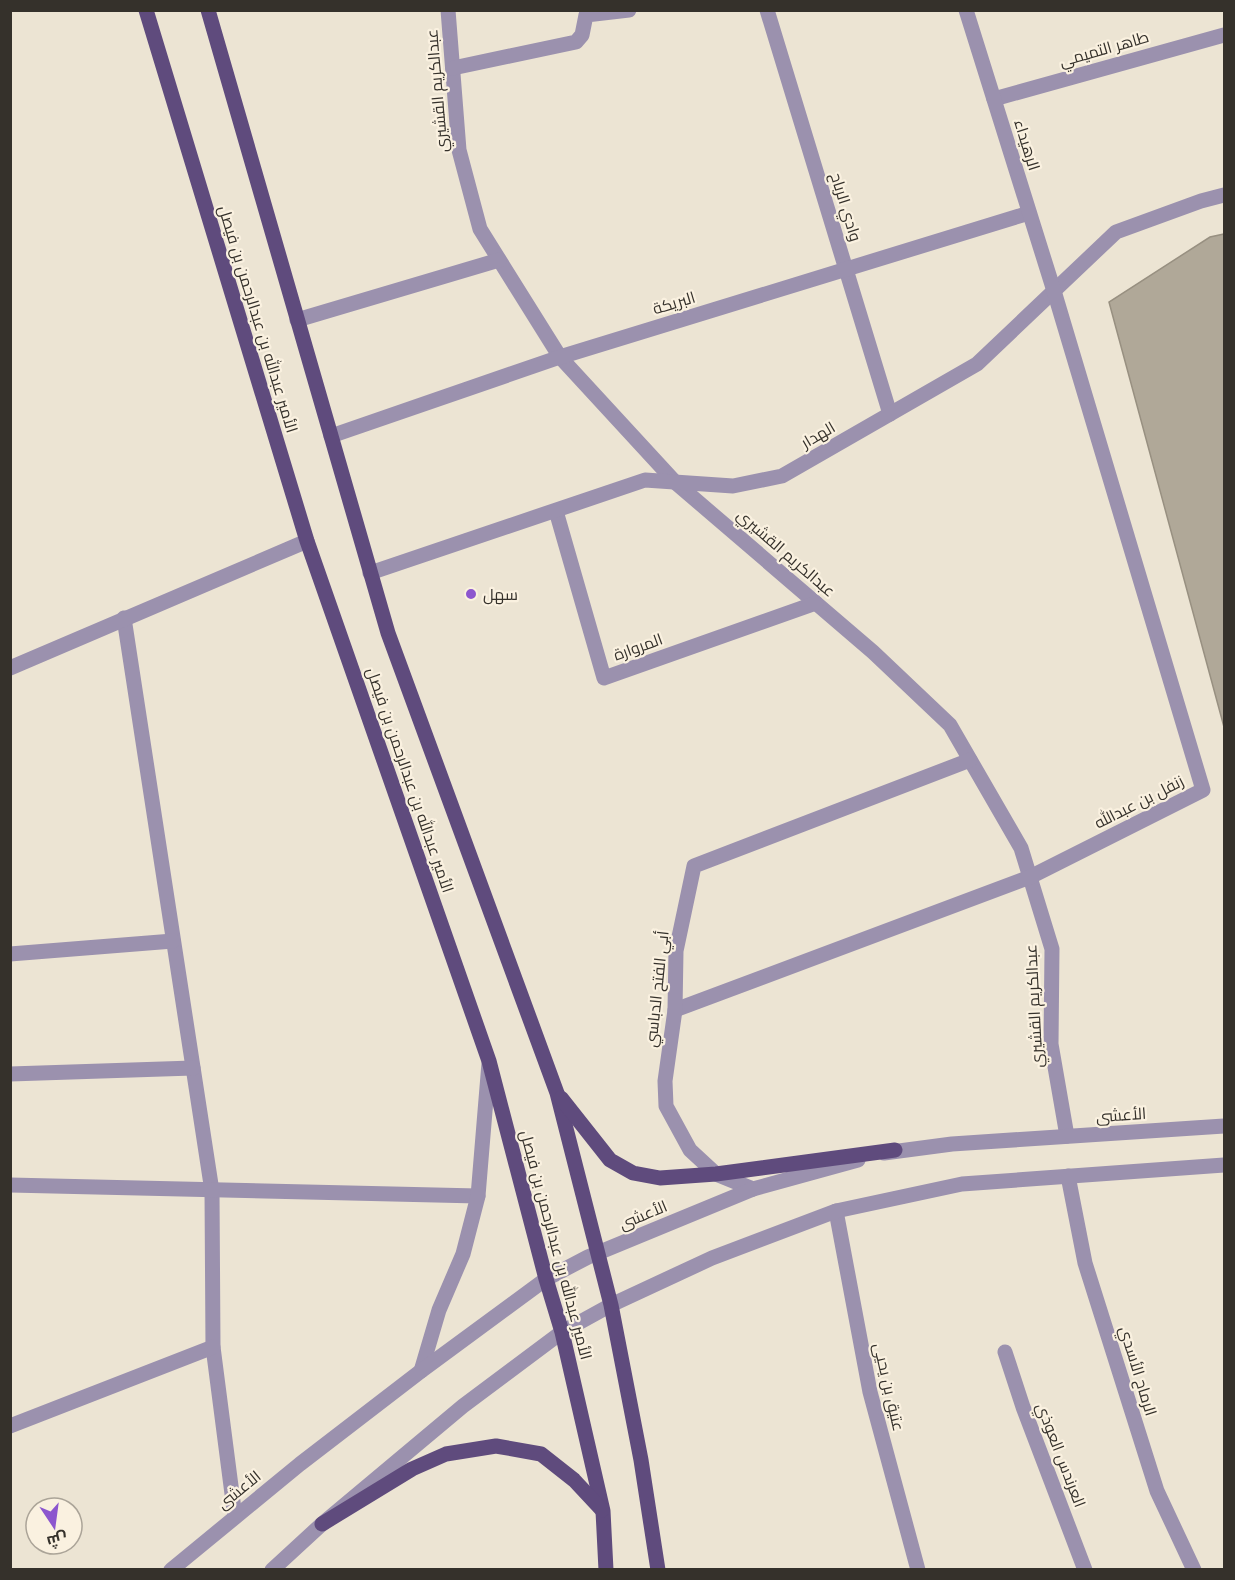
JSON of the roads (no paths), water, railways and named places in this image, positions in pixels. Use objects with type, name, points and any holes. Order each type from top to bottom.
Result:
[{"type":"main road","name":"الأمير عبدالله بن عبدالرحمن بن فيصل","points":[[146,10],[307,540],[489,1061],[562,1332],[603,1511],[606,1569]]},
{"type":"main road","name":"الأمير عبدالله بن عبدالرحمن بن فيصل","points":[[208,10],[388,633],[557,1093],[611,1305],[641,1460],[658,1569]]},
{"type":"main road","points":[[557,1093],[610,1160],[633,1173],[660,1178],[716,1174],[894,1150]]},
{"type":"main road","points":[[322,1524],[412,1469],[446,1454],[496,1446],[541,1454],[574,1480],[603,1511]]},
{"type":"street","name":"عبدالكريم القشيري","points":[[448,10],[459,150],[480,229],[560,357],[676,483],[873,652],[950,725],[1022,848],[1052,948],[1051,1044],[1066,1136]]},
{"type":"street","points":[[453,68],[576,42],[582,35],[586,15],[628,10]]},
{"type":"street","name":"وادي الرباح","points":[[767,10],[890,414]]},
{"type":"street","name":"الرهيداء","points":[[966,10],[1054,291]]},
{"type":"street","name":"طاهر التميمي","points":[[994,99],[1224,34]]},
{"type":"street","name":"الهدار","points":[[370,573],[645,480],[733,486],[782,476],[977,364],[1116,232],[1224,195]]},
{"type":"street","name":"البريكة","points":[[331,436],[560,357],[1029,213]]},
{"type":"street","points":[[297,320],[500,260]]},
{"type":"street","name":"زنفل بن عبدالله","points":[[675,1010],[1030,877],[1203,790],[1054,291]]},
{"type":"street","name":"المروارة","points":[[555,511],[604,678],[816,603]]},
{"type":"street","points":[[10,668],[307,540]]},
{"type":"street","points":[[124,618],[212,1191],[213,1347],[235,1517]]},
{"type":"street","name":"أبي الفتح الدباسي","points":[[753,1189],[716,1174],[690,1150],[666,1106],[665,1081],[675,1010],[676,951],[694,866],[970,760]]},
{"type":"street","points":[[10,954],[173,941]]},
{"type":"street","points":[[420,1371],[439,1310],[463,1254],[478,1196],[489,1061]]},
{"type":"street","points":[[10,1074],[193,1068]]},
{"type":"street","name":"الأعشى","points":[[171,1569],[420,1371],[546,1279],[598,1253],[753,1189],[894,1150],[1224,1126]]},
{"type":"street","points":[[272,1569],[463,1406],[562,1332],[611,1305],[712,1258],[836,1211],[962,1184],[1224,1165]]},
{"type":"street","name":"الرماح الأسدي","points":[[1068,1176],[1085,1263],[1157,1491],[1194,1569]]},
{"type":"street","points":[[10,1185],[478,1196]]},
{"type":"street","name":"عتيق بن يحيى","points":[[836,1211],[870,1392],[918,1569]]},
{"type":"street","points":[[10,1426],[213,1347]]},
{"type":"street","name":"العرندس العوذي","points":[[1005,1352],[1023,1407],[1085,1569]]},
{"type":"place","name":"سهل","points":[[471,594]]}]
